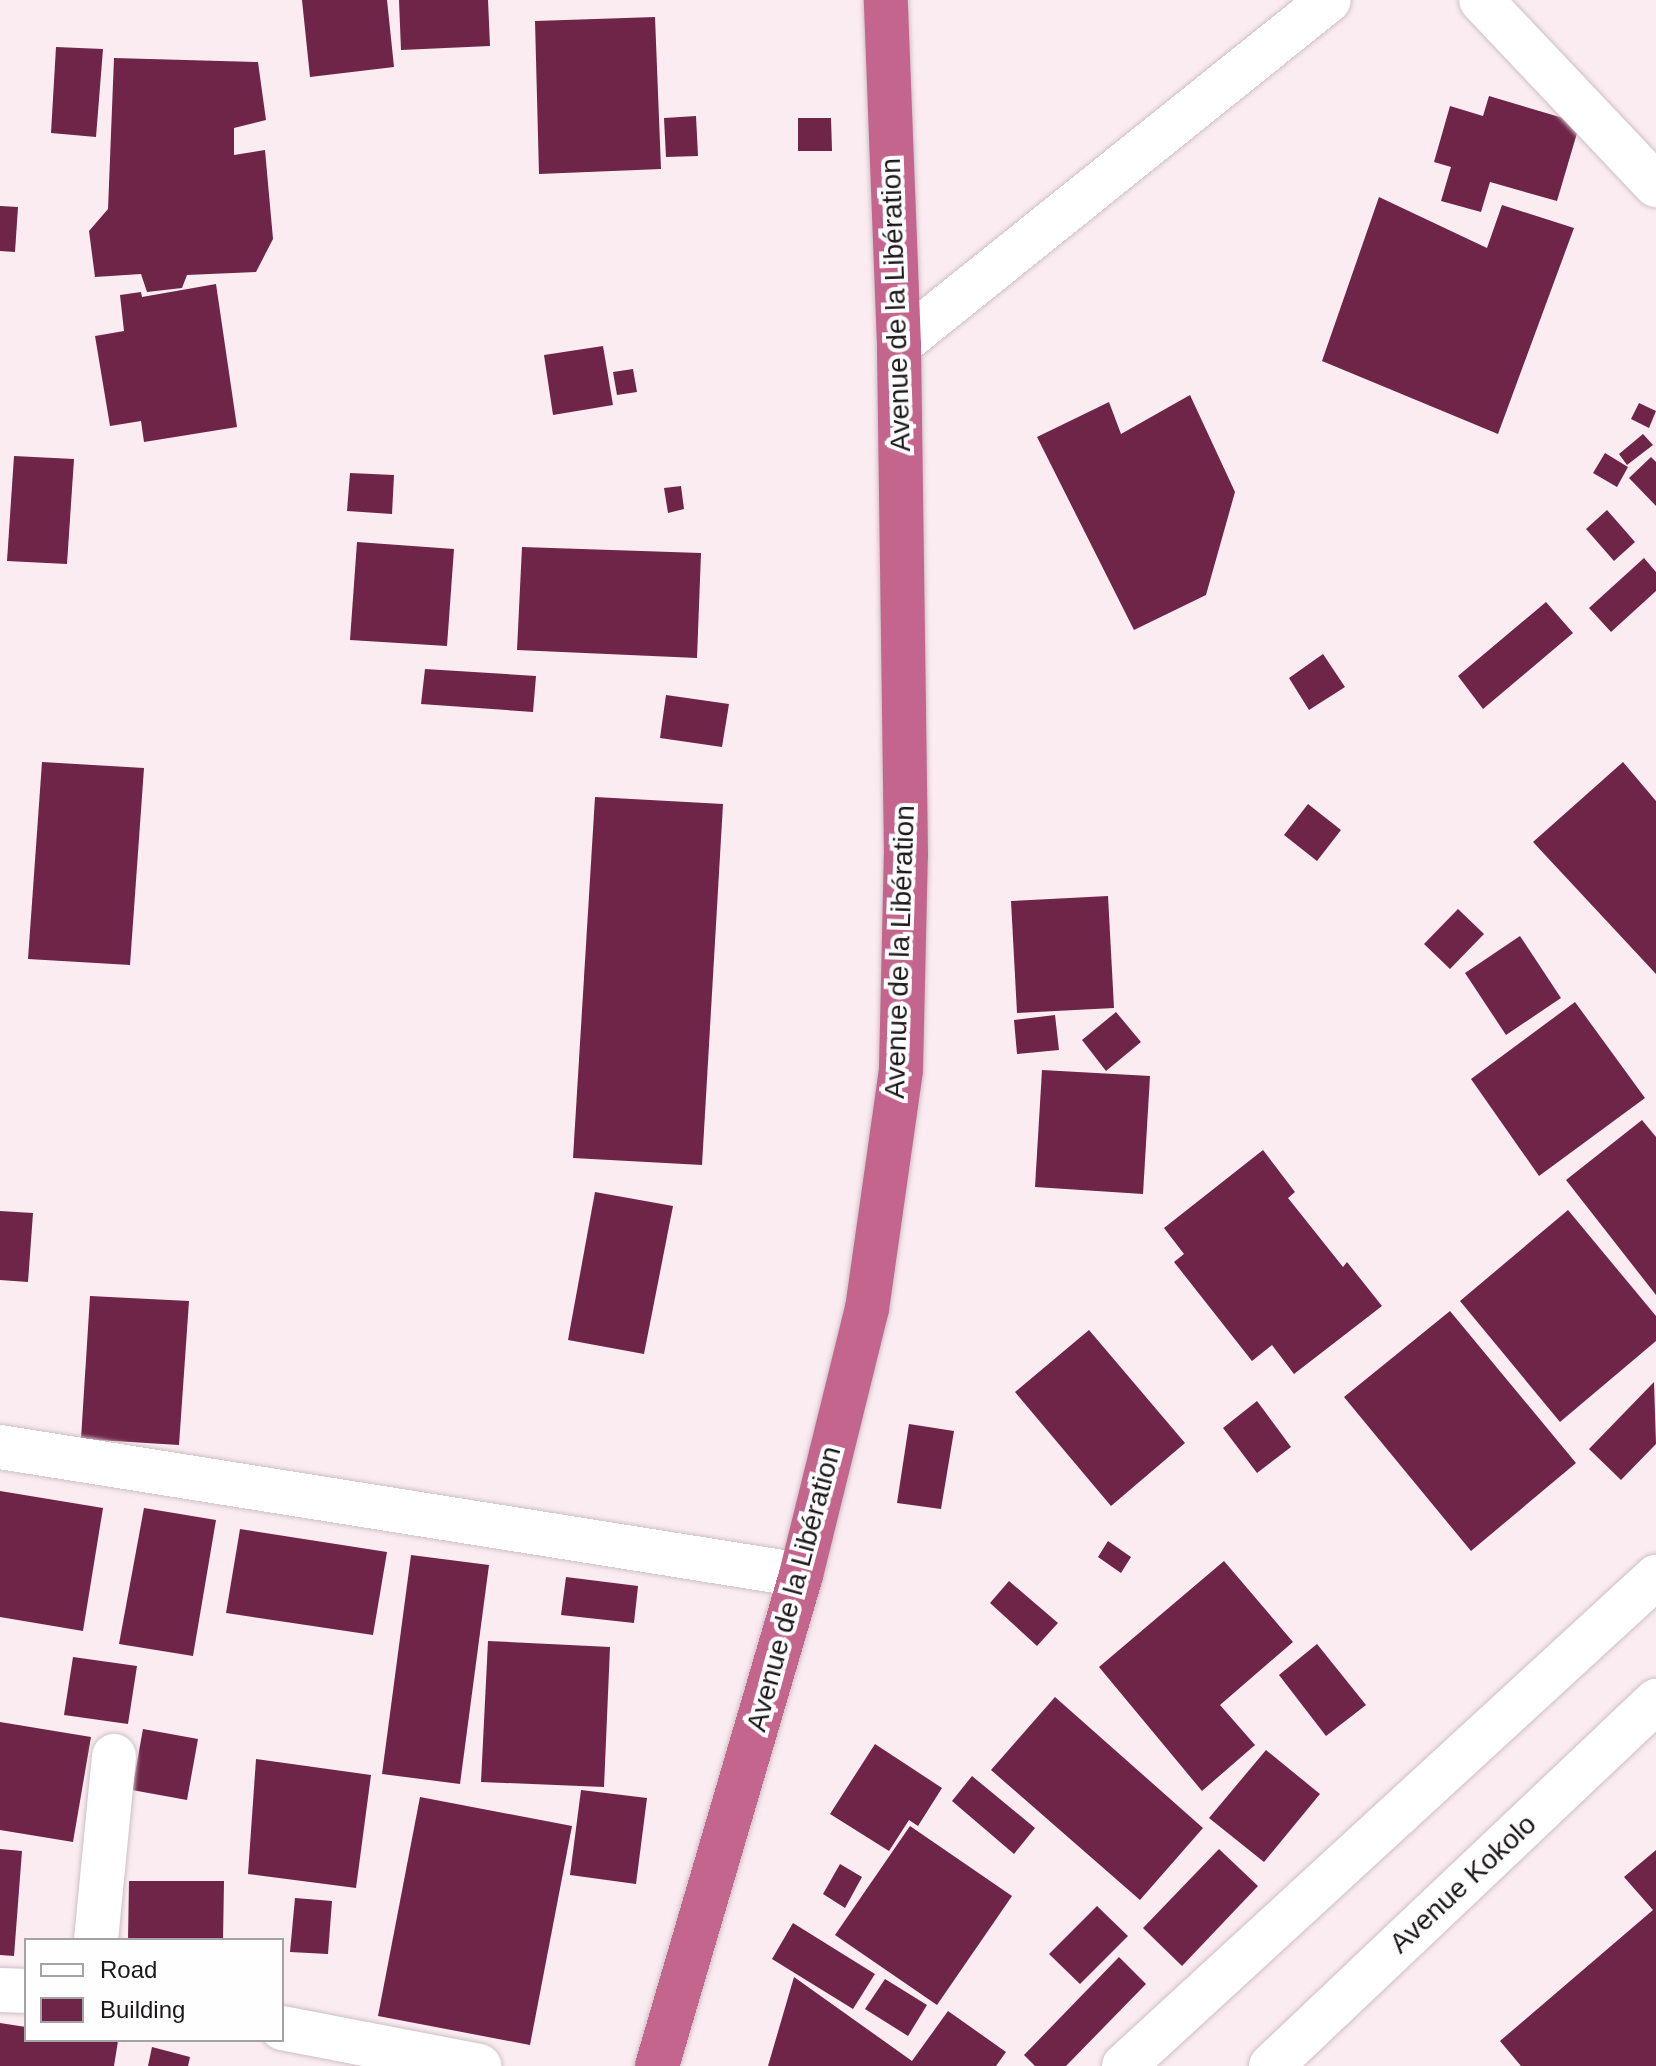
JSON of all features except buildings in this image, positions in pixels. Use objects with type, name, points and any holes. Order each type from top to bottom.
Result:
[{"type":"highway","name":"Avenue de la Libération","points":[[657,2066],[801,1575],[867,1309],[901,1069],[906,855],[899,345],[886,0]]},
{"type":"street","points":[[899,345],[1329,0]]},
{"type":"street","points":[[1481,0],[1656,185]]},
{"type":"street","points":[[0,1447],[801,1575]]},
{"type":"street","points":[[1124,2066],[1656,1577]]},
{"type":"street","name":"Avenue Kokolo","points":[[1271,2066],[1656,1701]]},
{"type":"street","points":[[96,1938],[114,1756]]},
{"type":"street","points":[[0,1990],[24,1991]]},
{"type":"street","points":[[284,2028],[479,2066]]}]
